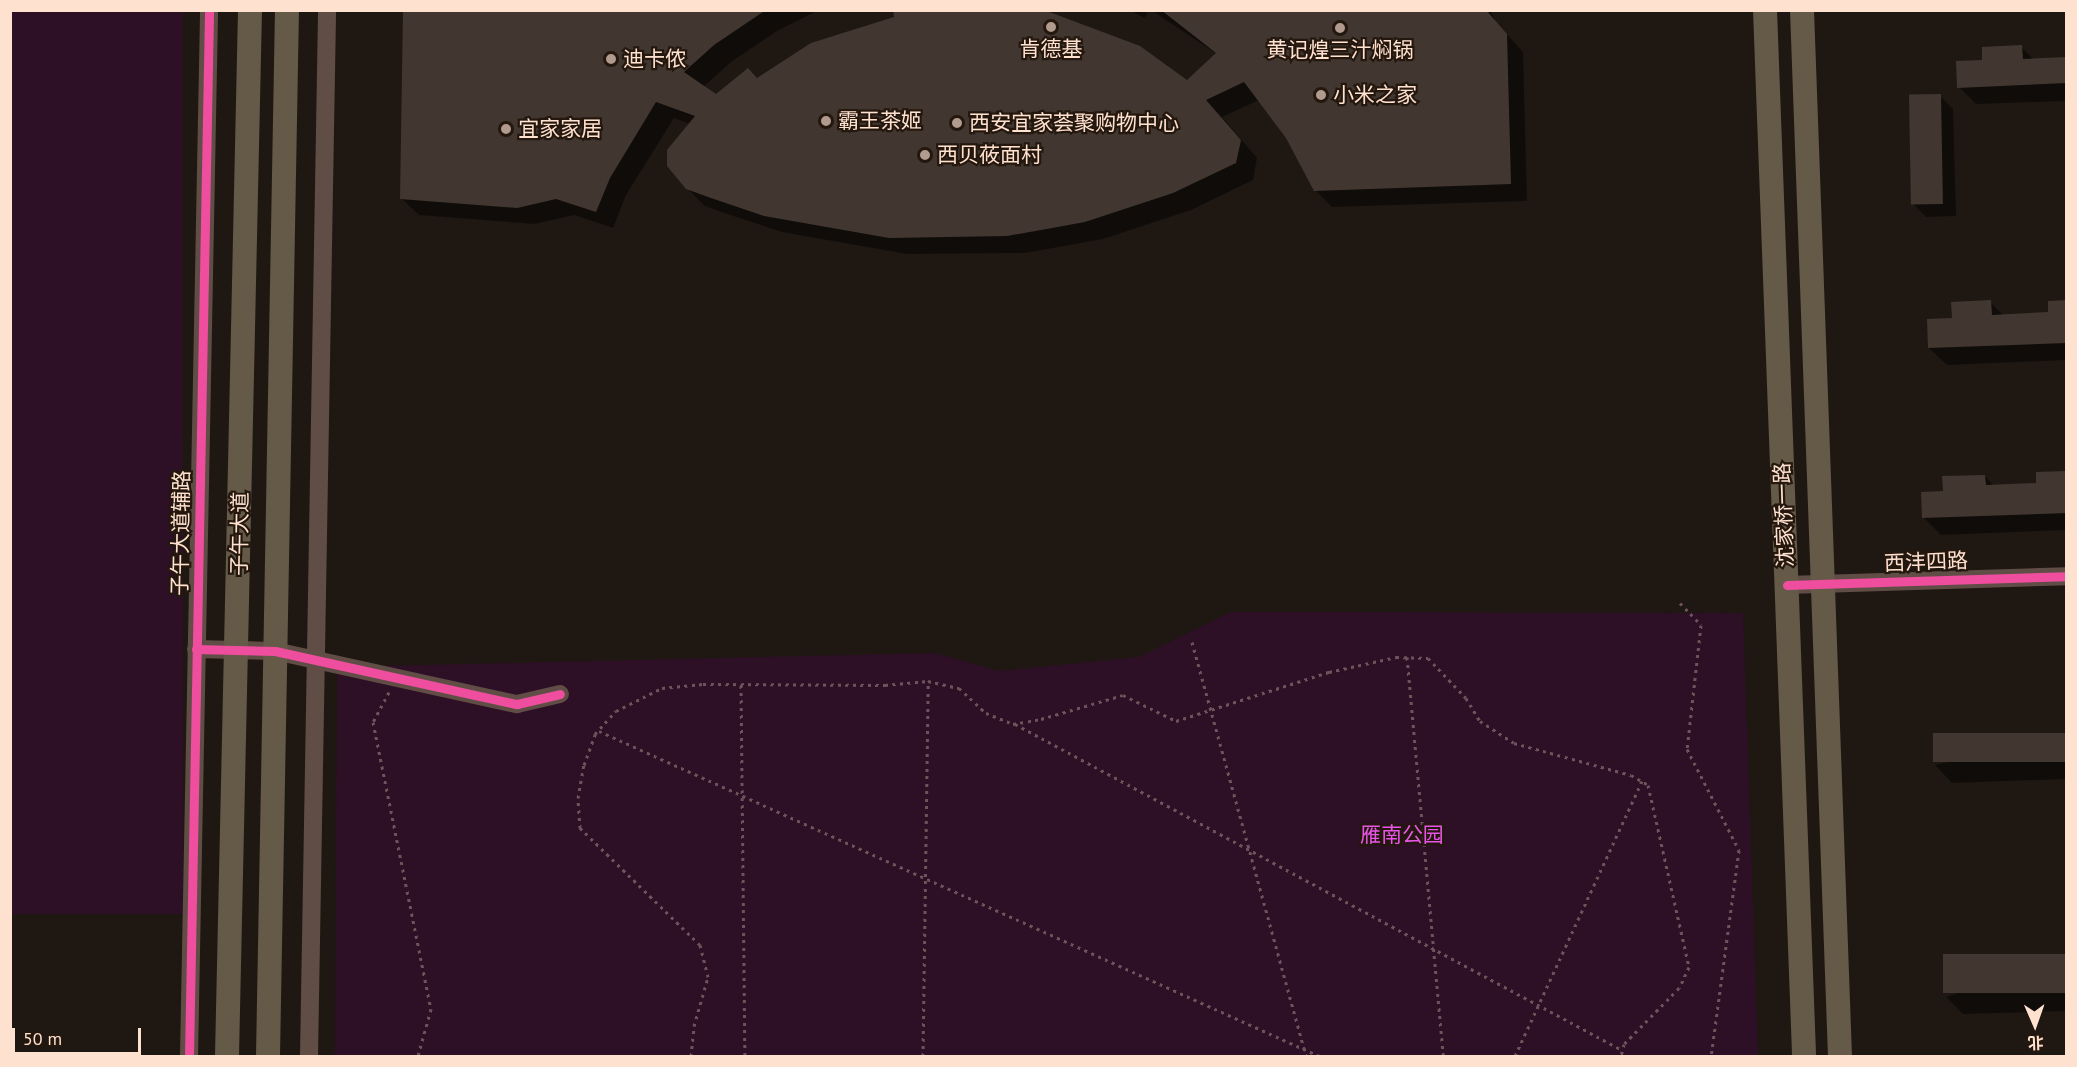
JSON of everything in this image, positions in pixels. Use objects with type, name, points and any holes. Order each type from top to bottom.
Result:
[{"type":"main road","name":"子午大道","points":[[227,1056],[250,10]]},
{"type":"main road","name":"子午大道","points":[[268,1056],[287,10]]},
{"type":"main road","name":"沈家桥一路","points":[[1765,10],[1804,1056]]},
{"type":"main road","name":"沈家桥一路","points":[[1802,10],[1825,584],[1840,1056]]},
{"type":"street","name":"子午大道辅路","points":[[189,1056],[209,10]]},
{"type":"street","points":[[309,1056],[327,10]]},
{"type":"street","name":"西沣四路","points":[[1787,585],[2067,576]]},
{"type":"street","points":[[196,649],[275,651],[517,704],[560,694]]},
{"type":"path","points":[[1680,603],[1701,625],[1687,749],[1739,850],[1711,1056]]},
{"type":"path","points":[[1192,642],[1306,1056]]},
{"type":"path","points":[[1407,657],[1443,1056]]},
{"type":"path","points":[[1013,724],[1123,695],[1176,720],[1211,711],[1329,672],[1407,657],[1428,658],[1466,698],[1480,721],[1514,743],[1642,781],[1648,785],[1689,967],[1679,988],[1624,1044],[1622,1056]]},
{"type":"path","points":[[691,1056],[694,1026],[708,977],[700,945],[580,828],[578,798],[584,765],[598,731],[616,711],[662,688],[741,685],[885,685],[928,681],[959,688],[986,713],[1013,724],[1623,1050]]},
{"type":"path","points":[[923,1056],[928,681]]},
{"type":"path","points":[[741,685],[745,1056]]},
{"type":"path","points":[[391,689],[373,722],[431,1010],[418,1056]]},
{"type":"path","points":[[598,731],[1319,1056]]},
{"type":"path","points":[[1515,1056],[1642,781]]},
{"type":"green space","points":[[10,11],[183,11],[183,914],[10,914]]},
{"type":"green space","name":"雁南公园","points":[[1231,612],[1743,613],[1758,1056],[335,1056],[337,667],[935,653],[999,671],[1139,657]]},
{"type":"building","name":"西安宜家荟聚购物中心","points":[[403,10],[766,10],[714,45],[684,72],[716,94],[748,68],[757,78],[811,43],[894,17],[893,10],[1044,10],[1140,46],[1187,80],[1216,53],[1161,10],[1486,10],[1507,34],[1511,184],[1314,191],[1286,138],[1244,82],[1206,100],[1241,140],[1236,163],[1173,193],[1085,222],[1007,236],[889,238],[764,216],[686,189],[667,166],[667,150],[695,116],[656,102],[610,178],[596,212],[556,199],[517,208],[400,199]]},
{"type":"building","points":[[2022,45],[2023,59],[2067,57],[2067,83],[1957,88],[1956,61],[1982,60],[1982,47]]},
{"type":"building","points":[[1941,94],[1943,204],[1911,205],[1909,95]]},
{"type":"building","points":[[1991,300],[1992,315],[2048,312],[2048,301],[2067,300],[2067,343],[1928,348],[1927,319],[1952,318],[1951,302]]},
{"type":"building","points":[[2067,471],[2067,513],[1922,518],[1921,492],[1943,491],[1942,476],[1985,475],[1986,485],[2036,483],[2036,472]]},
{"type":"building","points":[[1933,733],[2066,733],[2066,762],[1933,762]]},
{"type":"building","points":[[1943,954],[2066,954],[2066,993],[1943,993]]},
{"type":"cycle path","points":[[189,1056],[209,10]]},
{"type":"cycle path","points":[[1787,585],[2066,576]]},
{"type":"cycle path","points":[[196,649],[275,651],[517,704],[560,694]]},
{"type":"place","name":"肯德基","points":[[1051,27]]},
{"type":"place","name":"黄记煌三汁焖锅","points":[[1340,28]]},
{"type":"place","name":"迪卡侬","points":[[611,59]]},
{"type":"place","name":"小米之家","points":[[1321,95]]},
{"type":"place","name":"霸王茶姬","points":[[826,121]]},
{"type":"place","name":"西安宜家荟聚购物中心","points":[[957,123]]},
{"type":"place","name":"宜家家居","points":[[506,129]]},
{"type":"place","name":"西贝莜面村","points":[[925,155]]}]
